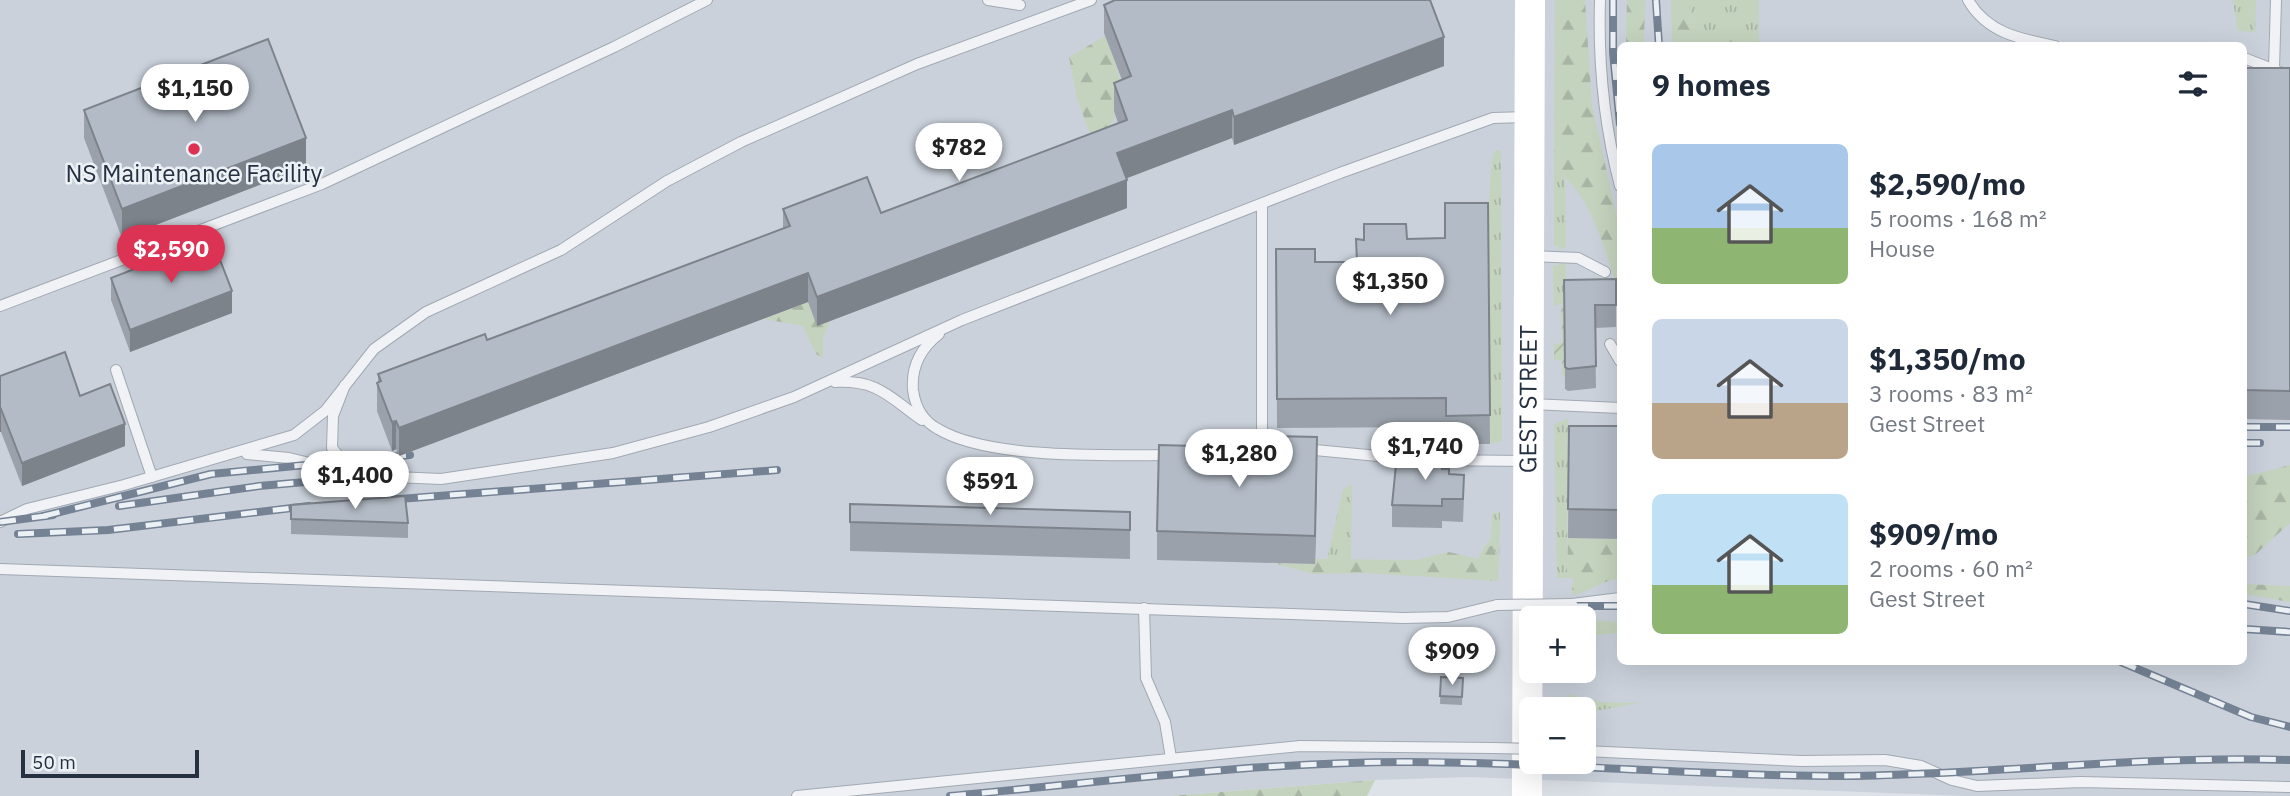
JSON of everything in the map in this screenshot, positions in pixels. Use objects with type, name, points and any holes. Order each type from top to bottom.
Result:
[{"type":"street","name":"GEST STREET","points":[[1527,787],[1530,0]]},
{"type":"lane","points":[[0,306],[322,184],[614,47],[707,0]]},
{"type":"lane","points":[[988,0],[1019,3],[1027,24]]},
{"type":"lane","points":[[0,522],[27,509],[152,477],[294,435],[318,418],[374,349],[412,320],[464,292],[574,242],[645,195],[713,156],[917,64],[1091,0]]},
{"type":"lane","points":[[1600,0],[1599,41],[1604,108],[1617,171]]},
{"type":"lane","points":[[1968,0],[1978,15],[1994,29],[2038,42]]},
{"type":"lane","points":[[2274,68],[2276,0]]},
{"type":"lane","points":[[2247,59],[2290,76]]},
{"type":"lane","points":[[212,459],[266,454],[389,479],[477,475],[613,453],[731,420],[822,385],[962,320],[1493,118],[1529,117]]},
{"type":"lane","points":[[1248,449],[1267,448],[1262,204]]},
{"type":"lane","points":[[1529,256],[1578,258],[1605,272]]},
{"type":"lane","points":[[937,429],[916,404],[913,372],[921,352],[931,340],[962,320]]},
{"type":"lane","points":[[1610,344],[1617,356]]},
{"type":"lane","points":[[116,370],[152,477]]},
{"type":"lane","points":[[822,385],[847,381],[877,387],[937,429],[978,442],[1027,451],[1179,455]]},
{"type":"lane","points":[[345,385],[333,416],[332,448],[349,468],[389,479]]},
{"type":"lane","points":[[1528,404],[1617,408]]},
{"type":"lane","points":[[1296,449],[1422,460],[1528,461]]},
{"type":"lane","points":[[0,569],[1420,619],[1448,617],[1497,605],[1572,604],[1617,598]]},
{"type":"lane","points":[[1144,608],[1146,678],[1165,722],[1171,758]]},
{"type":"lane","points":[[797,796],[1300,746],[1519,749]]},
{"type":"lane","points":[[1596,752],[1802,761],[1885,760],[1921,766],[1952,780],[1978,786],[2081,782],[2290,787]]},
{"type":"shaded area","points":[[0,0],[2290,0],[2290,796],[1966,796],[1468,777],[1375,780],[1169,796],[0,796]]},
{"type":"green space","points":[[1555,0],[1585,0],[1592,105],[1617,218],[1617,285],[1589,209],[1580,194],[1554,168]]},
{"type":"green space","points":[[1627,0],[1645,0],[1644,42],[1626,42]]},
{"type":"green space","points":[[1671,0],[1689,0],[1692,42],[1672,42]]},
{"type":"green space","points":[[1689,0],[1759,0],[1759,42],[1692,42]]},
{"type":"green space","points":[[2233,0],[2256,0],[2255,32],[2238,31]]},
{"type":"green space","points":[[1105,36],[1118,71],[1121,92],[1110,126],[1111,144],[1094,145],[1077,98],[1069,57]]},
{"type":"green space","points":[[1501,150],[1502,441],[1490,444],[1490,197],[1495,151]]},
{"type":"green space","points":[[1554,168],[1565,176],[1566,247],[1559,250],[1559,246],[1554,246]]},
{"type":"green space","points":[[1559,262],[1566,265],[1566,303],[1554,306],[1553,266],[1559,265]]},
{"type":"green space","points":[[808,302],[830,321],[823,339],[823,358],[816,354],[803,326],[764,319]]},
{"type":"green space","points":[[1561,306],[1564,306],[1565,376],[1562,376],[1562,360],[1554,360],[1554,344],[1562,343]]},
{"type":"green space","points":[[1568,419],[1567,578],[1557,578],[1554,424]]},
{"type":"green space","points":[[2290,465],[2290,523],[2256,554],[2247,558],[2247,476]]},
{"type":"green space","points":[[1352,484],[1351,559],[1327,559],[1343,490]]},
{"type":"green space","points":[[1500,512],[1499,565],[1496,552],[1485,546],[1491,539],[1492,513]]},
{"type":"green space","points":[[1568,538],[1617,539],[1617,580],[1572,595],[1573,578],[1567,578]]},
{"type":"green space","points":[[1485,546],[1493,546],[1499,565],[1498,581],[1365,573],[1313,574],[1274,563],[1314,564],[1315,559],[1416,560],[1449,552],[1478,559]]},
{"type":"green space","points":[[2247,584],[2290,586],[2290,602],[2247,595]]},
{"type":"green space","points":[[1596,621],[1617,622],[1617,633],[1596,635]]},
{"type":"green space","points":[[1596,701],[1639,703],[1596,711]]},
{"type":"green space","points":[[1375,780],[1367,796],[1169,796]]},
{"type":"building","points":[[1115,0],[1430,0],[1444,37],[1234,117],[1232,110],[1117,153],[1127,180],[817,297],[808,273],[399,428],[396,421],[392,422],[377,383],[381,381],[378,374],[485,334],[487,340],[790,226],[783,209],[867,177],[881,213],[1127,120],[1114,83],[1131,76],[1104,5]]},
{"type":"building","name":"NS Maintenance Facility","points":[[268,39],[306,138],[122,209],[84,110]]},
{"type":"building","points":[[2247,68],[2290,68],[2290,391],[2247,390]]},
{"type":"building","points":[[1445,203],[1488,203],[1490,415],[1446,416],[1446,398],[1277,399],[1276,249],[1315,249],[1315,262],[1357,262],[1356,239],[1364,240],[1364,224],[1406,224],[1407,239],[1445,238]]},
{"type":"building","points":[[212,239],[232,291],[130,330],[111,278]]},
{"type":"building","points":[[1616,279],[1616,305],[1595,305],[1596,366],[1568,369],[1565,367],[1564,280]]},
{"type":"building","points":[[65,352],[80,396],[110,384],[125,424],[22,463],[0,410],[0,376]]},
{"type":"building","points":[[1569,426],[1617,426],[1617,510],[1568,509]]},
{"type":"building","points":[[1273,436],[1317,437],[1315,536],[1157,531],[1159,445],[1273,448]]},
{"type":"building","points":[[1397,455],[1442,457],[1442,469],[1449,469],[1449,474],[1464,475],[1463,499],[1442,499],[1442,506],[1392,505]]},
{"type":"building","points":[[405,496],[408,523],[291,519],[291,505]]},
{"type":"building","points":[[850,504],[1130,512],[1130,530],[850,522]]},
{"type":"building","points":[[1441,677],[1463,678],[1462,697],[1440,696]]},
{"type":"railway","points":[[1613,0],[1613,52],[1617,93]]},
{"type":"railway","points":[[1656,0],[1659,42]]},
{"type":"railway","points":[[2247,427],[2290,427]]},
{"type":"railway","points":[[2247,443],[2260,443]]},
{"type":"railway","points":[[44,516],[211,474],[410,455]]},
{"type":"railway","points":[[386,500],[777,470]]},
{"type":"railway","points":[[119,506],[259,486],[352,478]]},
{"type":"railway","points":[[18,534],[108,530],[309,506]]},
{"type":"railway","points":[[0,522],[53,515]]},
{"type":"railway","points":[[2247,604],[2290,611]]},
{"type":"railway","points":[[1596,606],[1617,606]]},
{"type":"railway","points":[[2247,629],[2290,632]]},
{"type":"railway","points":[[2128,665],[2251,717],[2290,727]]},
{"type":"railway","points":[[950,796],[1178,774],[1350,763],[1515,764],[1839,776],[2177,760],[2290,760]]},
{"type":"place","name":"NS Maintenance Facility","points":[[194,149]]}]
